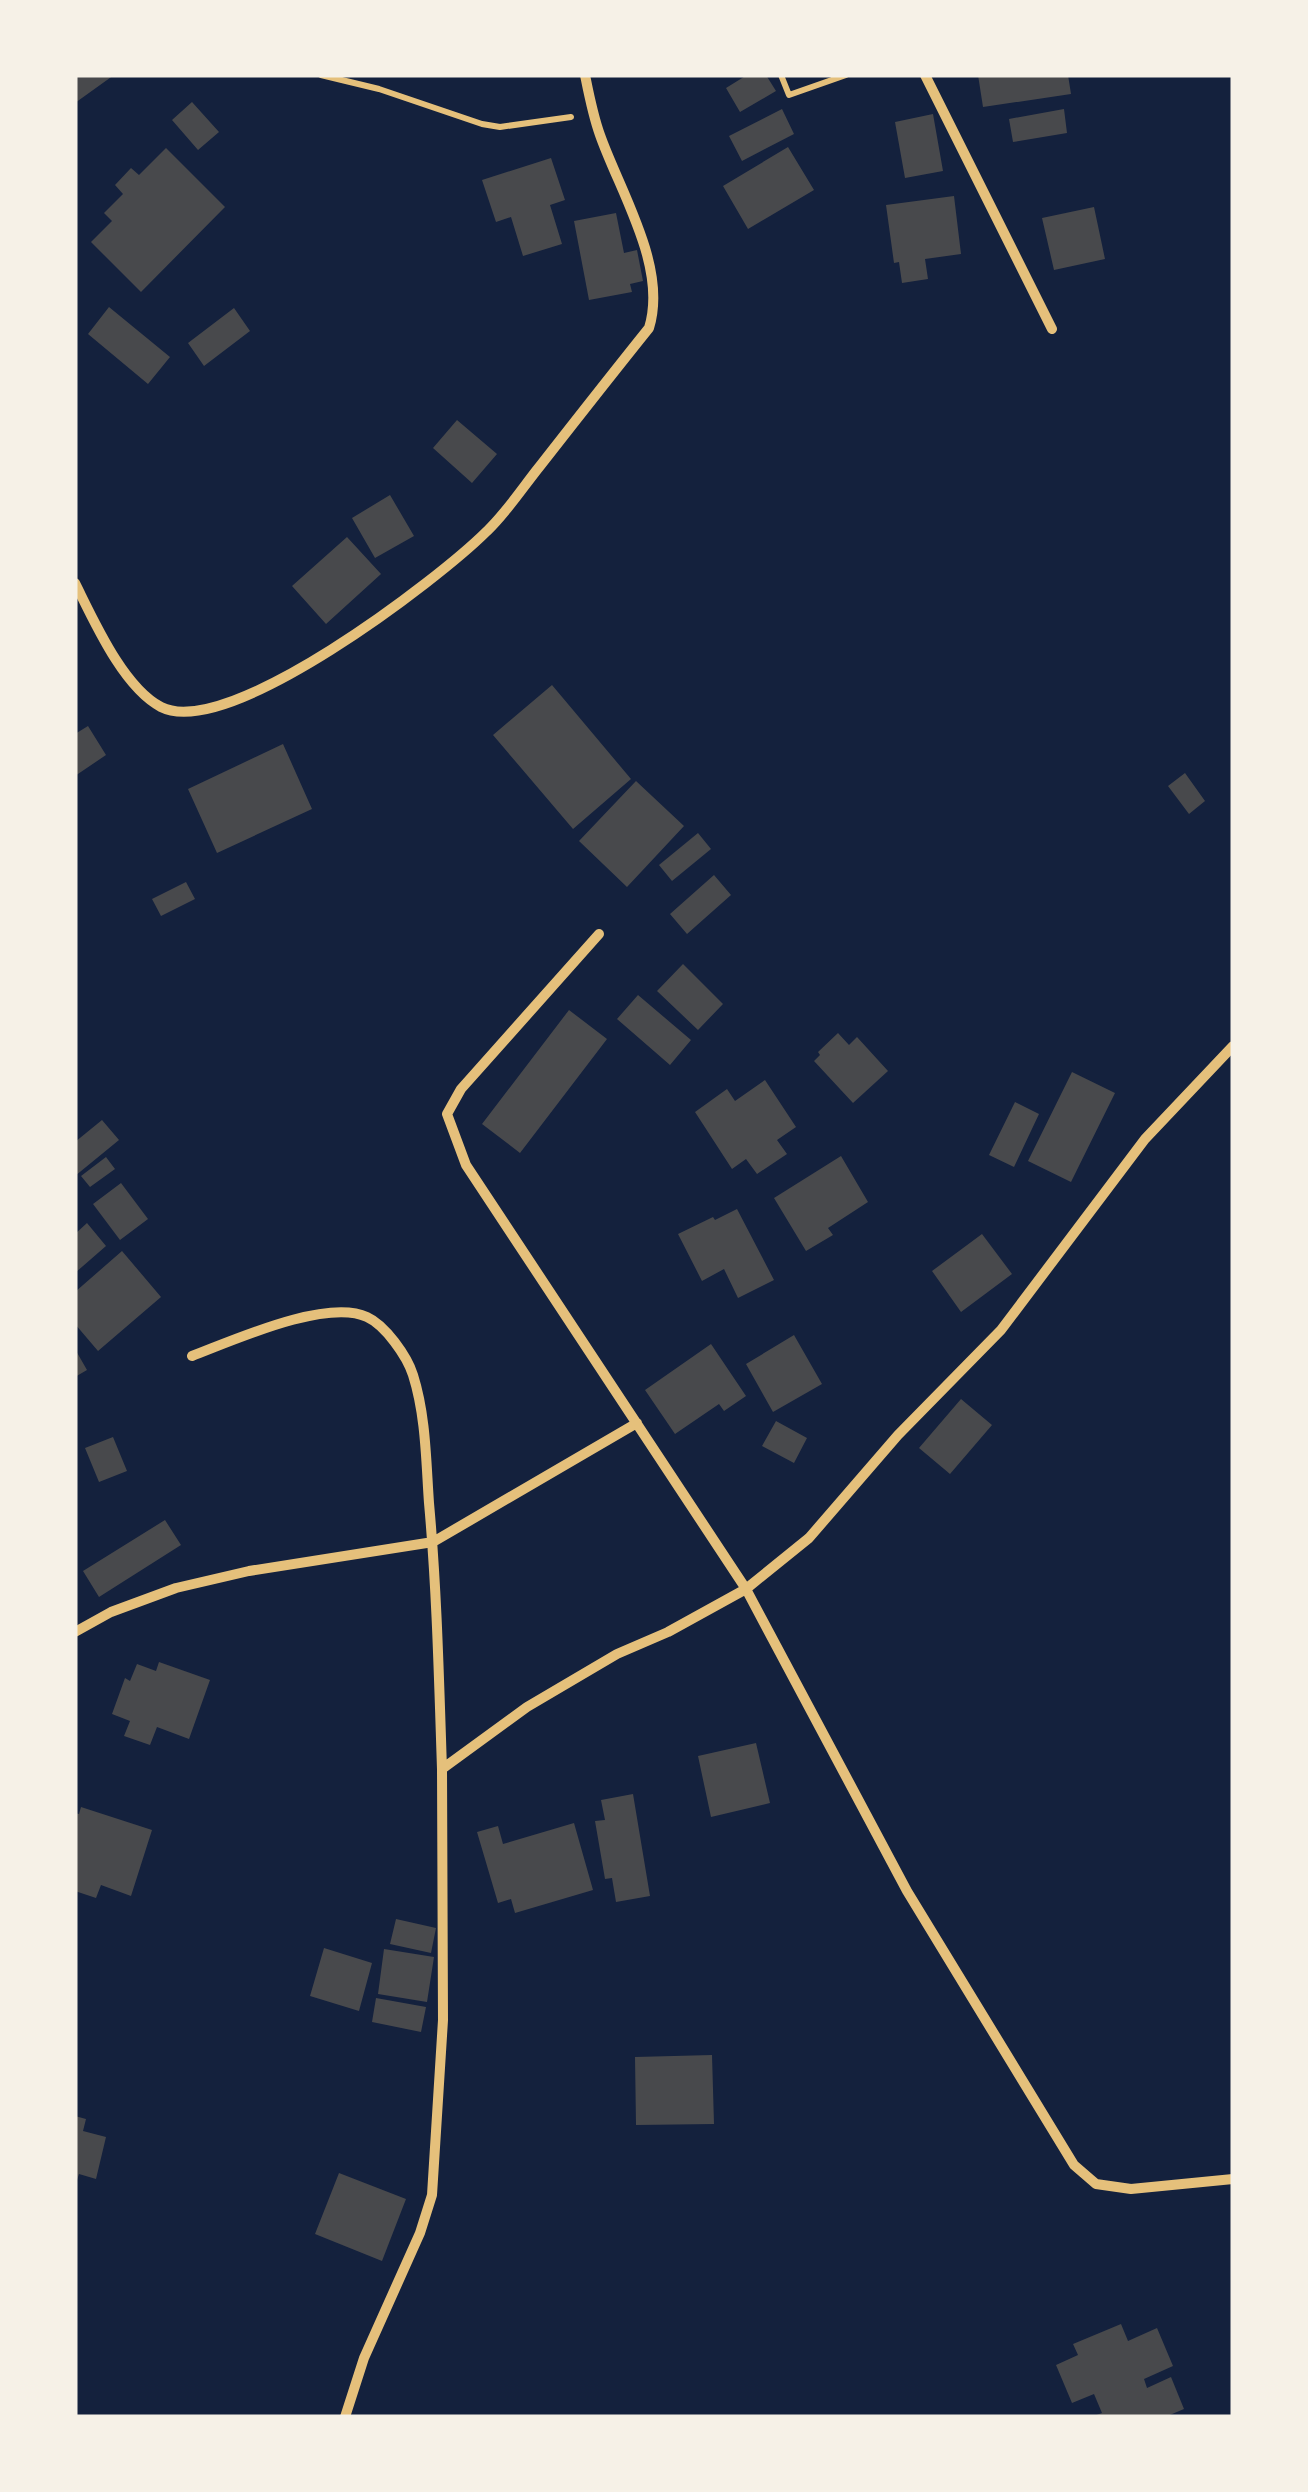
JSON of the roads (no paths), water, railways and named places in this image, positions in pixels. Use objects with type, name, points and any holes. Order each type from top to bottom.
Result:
[{"type":"street","points":[[75,584],[127,676],[158,706],[193,711],[219,706],[272,683],[368,628],[488,530],[649,328],[654,313],[645,248],[594,114],[585,75]]},
{"type":"street","points":[[925,75],[1052,329]]},
{"type":"street","points":[[600,934],[462,1089],[447,1114],[466,1166],[746,1589],[907,1890],[1074,2166],[1096,2184],[1132,2189],[1233,2180]]},
{"type":"street","points":[[442,1769],[527,1707],[602,1662],[746,1589],[808,1538],[898,1435],[1001,1330],[1145,1139],[1233,1046]]},
{"type":"street","points":[[192,1356],[287,1321],[336,1312],[367,1317],[401,1348],[413,1374],[423,1423],[442,1769],[443,2020],[432,2195],[420,2233],[364,2358],[345,2417]]},
{"type":"street","points":[[75,1632],[111,1612],[176,1588],[249,1571],[432,1542],[636,1423]]}]
